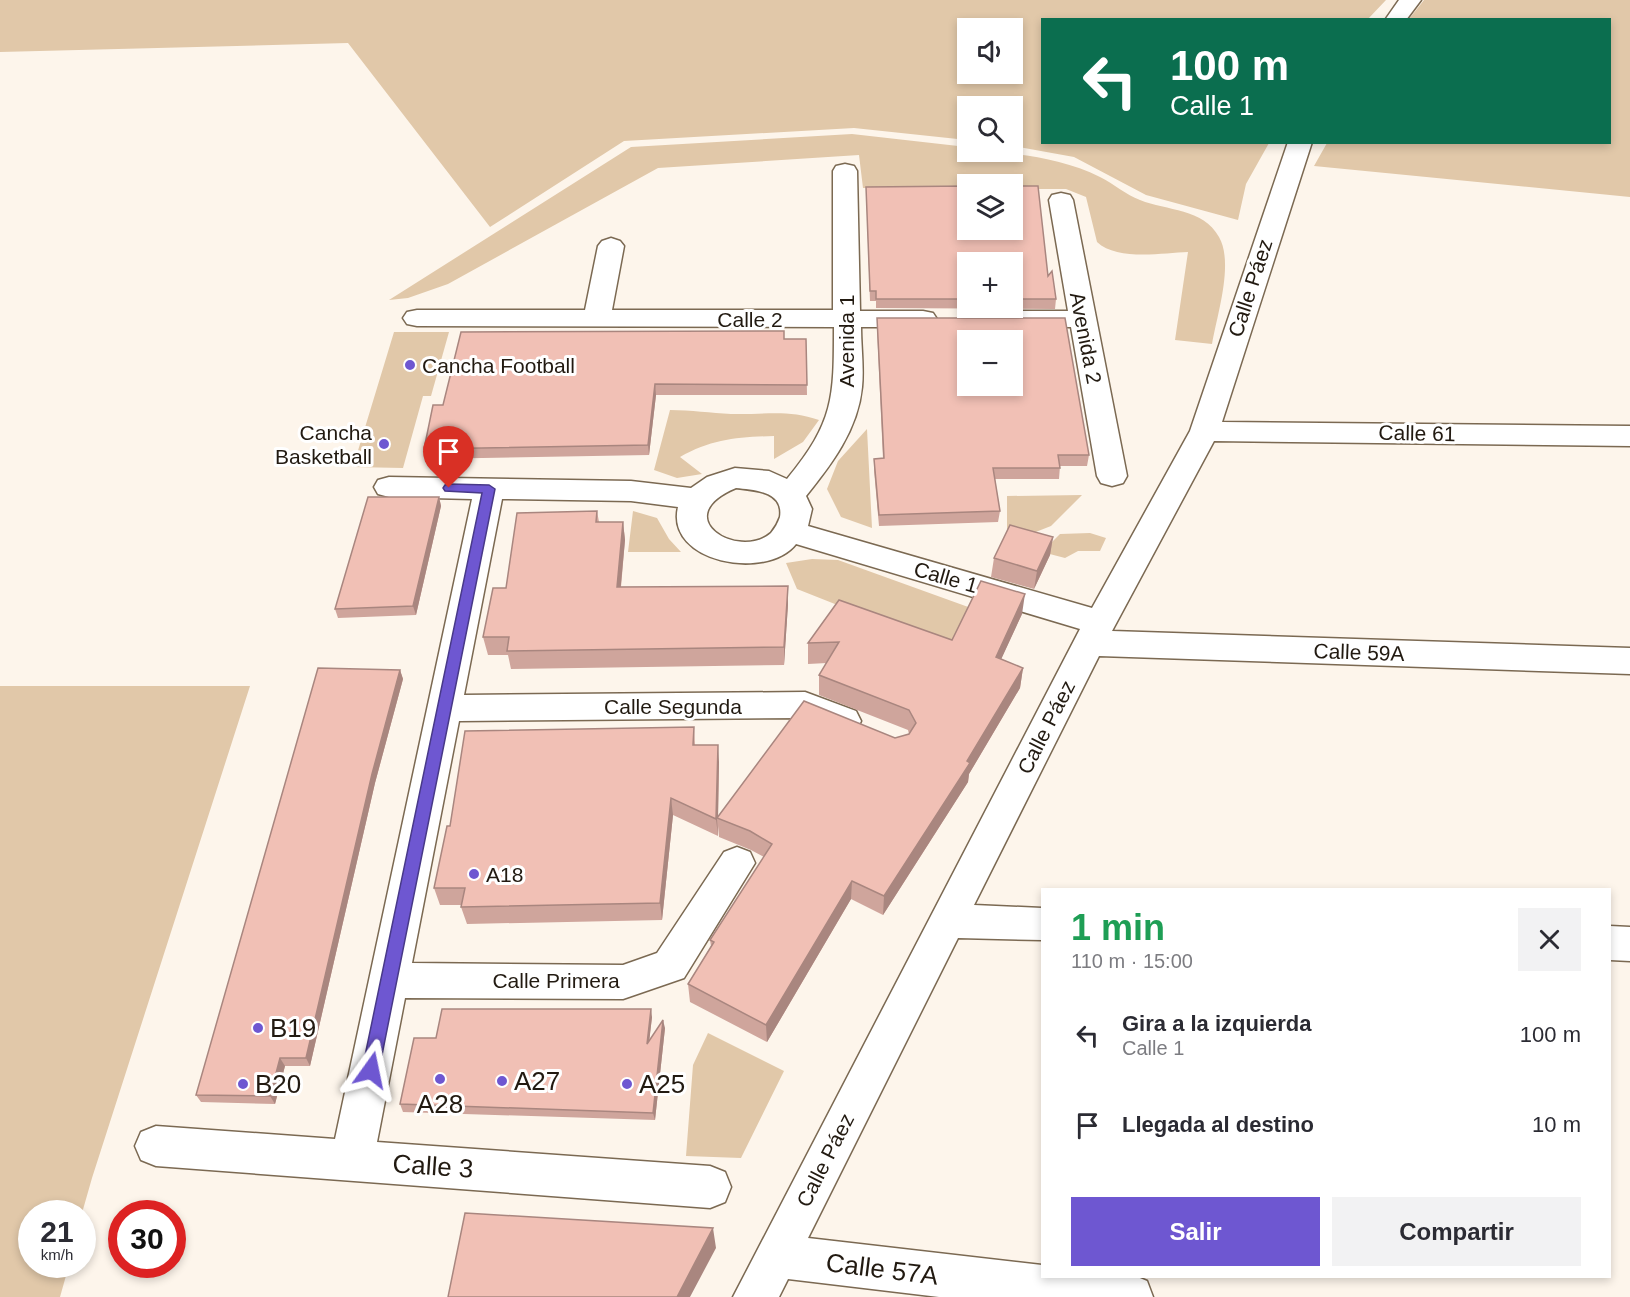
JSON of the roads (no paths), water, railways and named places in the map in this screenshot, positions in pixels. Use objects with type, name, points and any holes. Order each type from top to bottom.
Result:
[{"type":"street","points":[[1396,18],[1410,0]]},
{"type":"street","name":"Calle Páez","points":[[755,1297],[1094,633],[1205,431],[1299,144]]},
{"type":"street","name":"Avenida 1","points":[[791,494],[826,452],[843,417],[848,387],[845,171]]},
{"type":"street","name":"Avenida 2","points":[[1061,200],[1112,476]]},
{"type":"street","points":[[597,319],[611,246]]},
{"type":"street","name":"Calle 2","points":[[417,318],[953,319]]},
{"type":"street","points":[[1000,319],[1082,319]]},
{"type":"street","name":"Calle 61","points":[[1205,431],[1630,436]]},
{"type":"street","points":[[735,478],[766,480],[791,494],[797,506],[797,520],[792,532],[781,542],[767,549],[735,552],[719,549],[705,542],[696,532],[692,521],[692,509],[697,499],[707,489],[735,478]]},
{"type":"street","points":[[389,487],[631,491],[697,499]]},
{"type":"street","points":[[352,1160],[489,489]]},
{"type":"street","name":"Calle 1","points":[[792,532],[1094,633]]},
{"type":"street","name":"Calle 59A","points":[[1094,633],[1630,661]]},
{"type":"street","name":"Calle Segunda","points":[[444,708],[804,705],[875,734]]},
{"type":"street","name":"Calle Primera","points":[[389,980],[623,982],[670,966],[737,863]]},
{"type":"street","points":[[947,921],[1041,924]]},
{"type":"street","points":[[1611,943],[1630,944]]},
{"type":"street","name":"Calle 3","points":[[156,1146],[710,1187]]},
{"type":"street","name":"Calle 57A","points":[[776,1257],[1131,1297]]},
{"type":"place","name":"Cancha Football","points":[[410,365]]},
{"type":"place","name":"Cancha Basketball","points":[[384,444]]},
{"type":"place","name":"A18","points":[[474,874]]},
{"type":"place","name":"B19","points":[[258,1028]]},
{"type":"place","name":"A28","points":[[440,1079]]},
{"type":"place","name":"A27","points":[[502,1081]]},
{"type":"place","name":"B20","points":[[243,1084]]},
{"type":"place","name":"A25","points":[[627,1084]]}]
